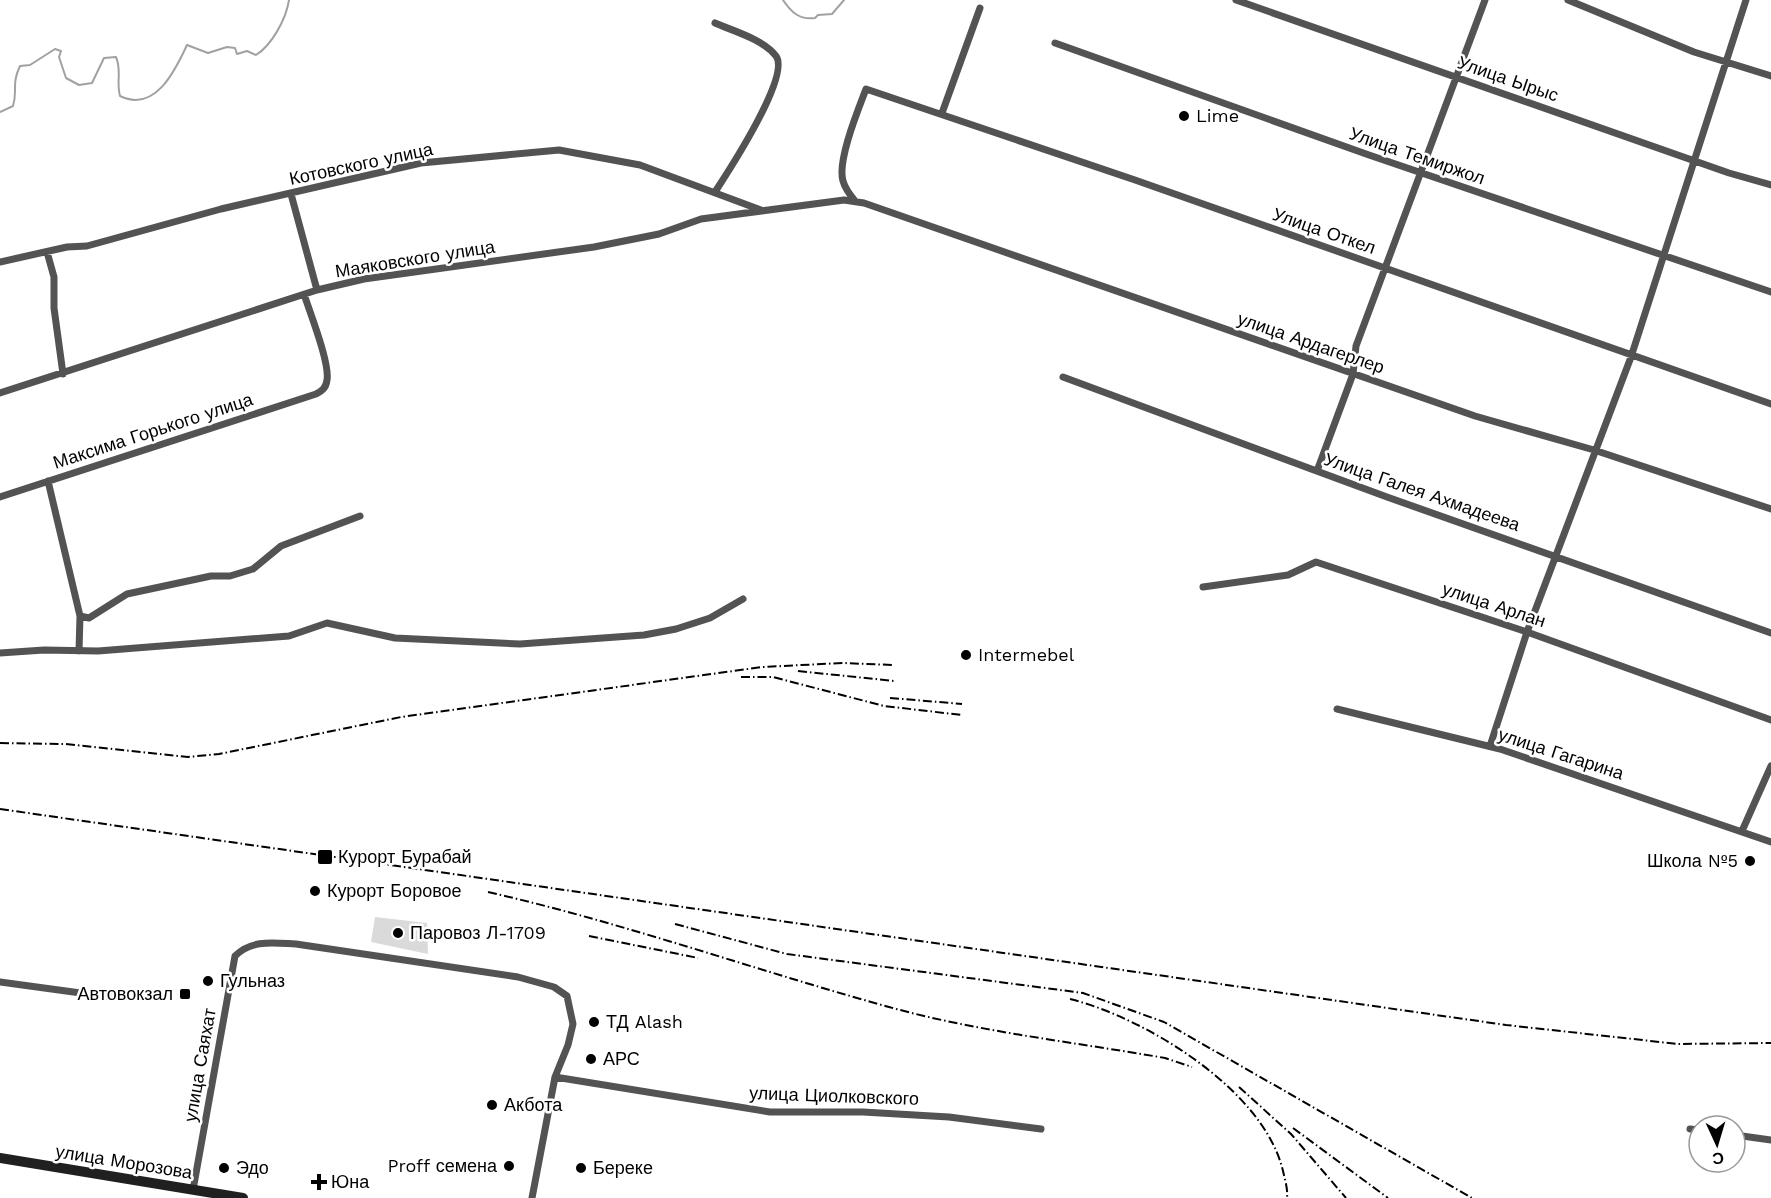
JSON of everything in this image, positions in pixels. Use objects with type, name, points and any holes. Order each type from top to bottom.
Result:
[{"type":"main road","name":"улица Морозова","points":[[0,1158],[243,1198]]},
{"type":"street","name":"Улица Ырыс","points":[[1236,0],[1771,185]]},
{"type":"street","points":[[1317,471],[1353,374],[1356,346],[1485,0]]},
{"type":"street","points":[[1568,0],[1726,63],[1771,76]]},
{"type":"street","points":[[1490,746],[1527,632],[1631,357],[1746,0]]},
{"type":"street","points":[[942,113],[980,8]]},
{"type":"street","points":[[715,23],[764,46],[777,56],[779,68],[758,123],[715,192]]},
{"type":"street","name":"Улица Темиржол","points":[[1055,43],[1422,174],[1771,292]]},
{"type":"street","name":"Улица Откел","points":[[855,201],[846,189],[842,174],[850,132],[866,89],[942,113],[1631,357],[1771,404]]},
{"type":"street","name":"Котовского улица","points":[[0,262],[67,247],[87,246],[221,209],[421,163],[559,150],[640,165],[763,210]]},
{"type":"street","points":[[291,194],[317,290]]},
{"type":"street","name":"улица Ардагерлер","points":[[844,200],[855,201],[1474,416],[1594,450],[1771,509]]},
{"type":"street","name":"Маяковского улица","points":[[0,393],[304,294],[364,279],[630,241],[701,219],[844,200]]},
{"type":"street","points":[[47,252],[54,277],[54,308],[63,374]]},
{"type":"street","name":"Максима Горького улица","points":[[0,497],[316,394],[324,389],[328,380],[325,363],[304,294]]},
{"type":"street","name":"Улица Галея Ахмадеева","points":[[1063,377],[1317,471],[1771,633]]},
{"type":"street","points":[[48,481],[80,616],[79,651]]},
{"type":"street","points":[[80,616],[89,618],[127,594],[211,576],[230,576],[252,569],[281,546],[360,516]]},
{"type":"street","name":"улица Арлан","points":[[1203,587],[1287,575],[1316,562],[1527,632],[1771,720]]},
{"type":"street","points":[[0,653],[79,651],[289,636],[327,623],[395,638],[520,644],[644,635],[676,629],[710,618],[743,599]]},
{"type":"street","name":"улица Гагарина","points":[[1337,710],[1490,746],[1771,842]]},
{"type":"street","points":[[1742,831],[1771,766]]},
{"type":"street","name":"улица Саяхат","points":[[193,1190],[235,956],[249,945],[296,944],[518,977],[554,987],[567,996],[573,1024],[568,1045],[555,1077],[531,1198]]},
{"type":"street","points":[[0,982],[110,997]]},
{"type":"street","name":"улица Циолковского","points":[[555,1077],[770,1112],[863,1112],[949,1117],[1041,1128]]},
{"type":"street","points":[[1747,1137],[1771,1140]]},
{"type":"shaded area","points":[[375,917],[427,923],[428,954],[371,942]]},
{"type":"waterway","points":[[0,112],[13,106],[16,78],[20,66],[30,65],[55,49],[61,51],[59,57],[66,78],[79,85],[92,83],[104,58],[116,57],[119,67],[120,96],[132,100],[144,99],[162,87],[170,77],[187,45],[208,53],[227,47],[235,48],[237,54],[247,51],[256,55],[262,51],[277,31],[289,0]]},
{"type":"waterway","points":[[783,0],[789,8],[804,18],[832,14],[844,0]]},
{"type":"railway","points":[[0,743],[65,744],[188,757],[219,754],[401,717],[762,667],[843,663],[893,665]]},
{"type":"railway","points":[[798,671],[894,681]]},
{"type":"railway","points":[[741,677],[773,677],[884,706],[962,715]]},
{"type":"railway","points":[[890,698],[962,704]]},
{"type":"railway","points":[[0,809],[1506,1025],[1678,1044],[1771,1043]]},
{"type":"railway","points":[[488,892],[639,932],[923,1016],[992,1030],[1165,1058],[1192,1067]]},
{"type":"railway","points":[[675,924],[787,954],[1083,993],[1164,1022],[1472,1198]]},
{"type":"railway","points":[[589,936],[698,958]]},
{"type":"railway","points":[[1070,999],[1133,1022],[1166,1040],[1227,1086],[1252,1113],[1272,1141],[1283,1171],[1287,1198]]},
{"type":"railway","points":[[1239,1087],[1291,1134],[1346,1198]]},
{"type":"railway","points":[[1293,1128],[1388,1198]]},
{"type":"place","name":"Lime","points":[[1184,116]]},
{"type":"place","name":"Intermebel","points":[[966,655]]},
{"type":"place","name":"Курорт Бурабай","points":[[325,857]]},
{"type":"place","name":"Школа №5","points":[[1750,861]]},
{"type":"place","name":"Курорт Боровое","points":[[315,891]]},
{"type":"place","name":"Паровоз Л-1709","points":[[398,933]]},
{"type":"place","name":"Гульназ","points":[[208,981]]},
{"type":"place","name":"Автовокзал","points":[[185,994]]},
{"type":"place","name":"ТД Alash","points":[[594,1022]]},
{"type":"place","name":"АРС","points":[[591,1059]]},
{"type":"place","name":"Акбота","points":[[492,1105]]},
{"type":"place","name":"Proff семена","points":[[509,1166]]},
{"type":"place","name":"Эдо","points":[[224,1168]]},
{"type":"place","name":"Береке","points":[[581,1168]]},
{"type":"place","name":"Юна","points":[[319,1182]]}]
